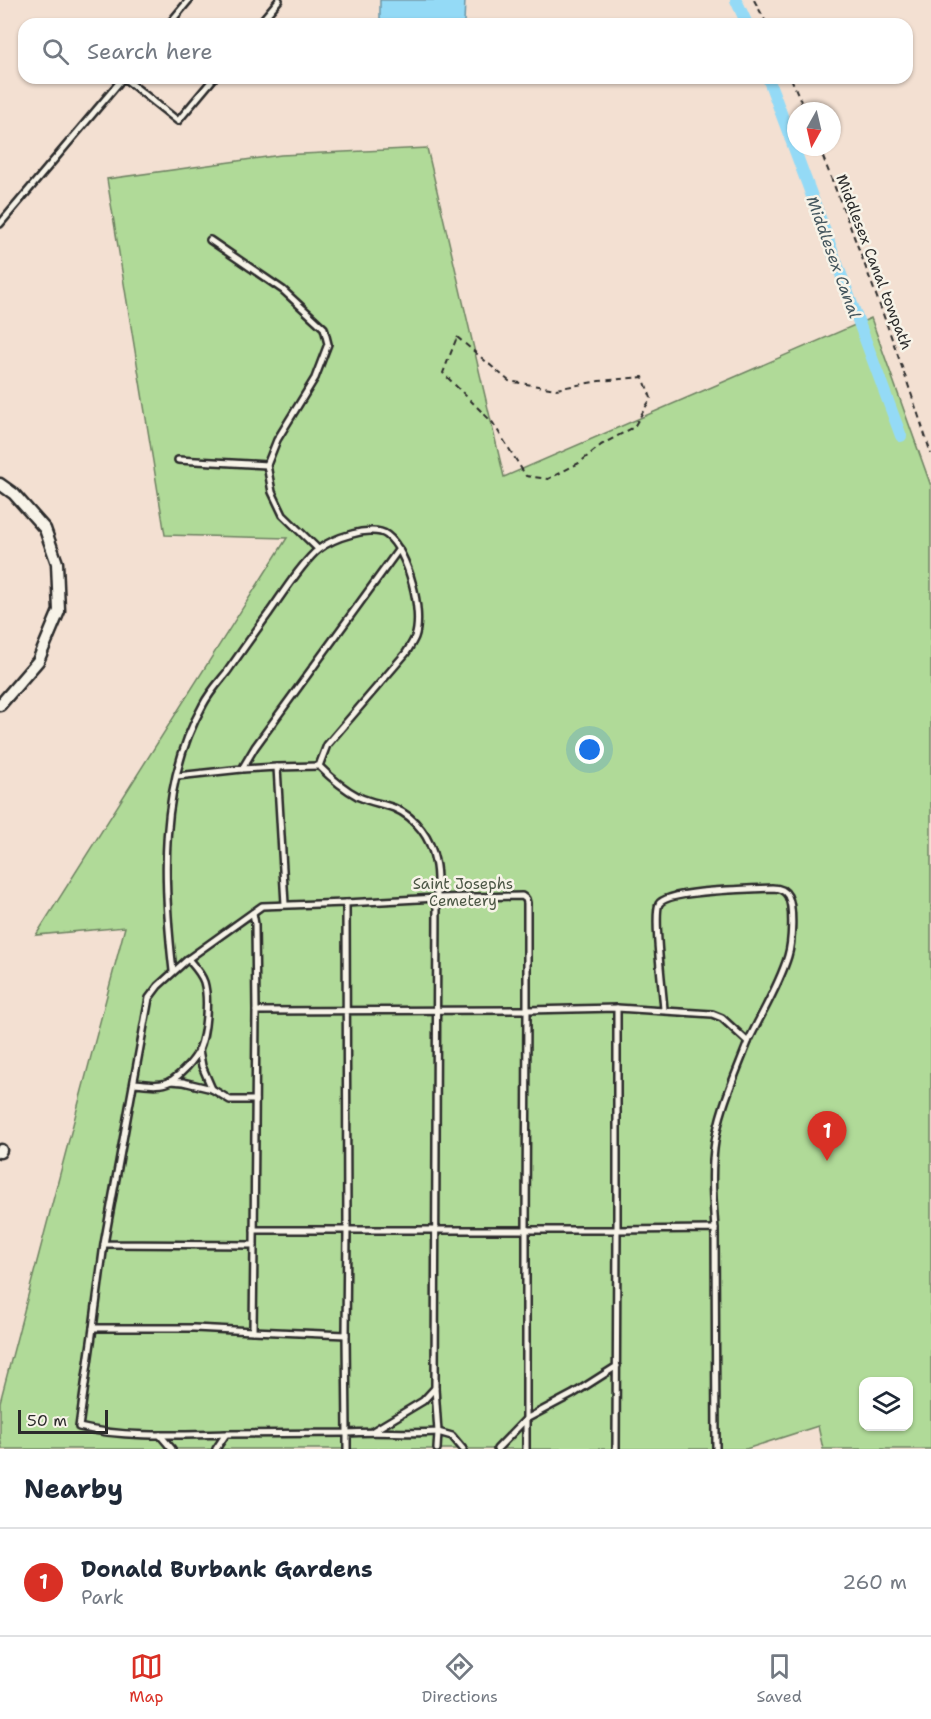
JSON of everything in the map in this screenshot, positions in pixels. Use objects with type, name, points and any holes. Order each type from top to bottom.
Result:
[{"type":"street","points":[[0,484],[14,494],[45,529],[57,563],[59,611],[38,661],[0,705]]},
{"type":"lane","points":[[174,18],[189,0]]},
{"type":"lane","points":[[264,18],[279,0]]},
{"type":"lane","points":[[0,224],[119,84]]},
{"type":"lane","points":[[132,84],[178,121],[209,84]]},
{"type":"lane","points":[[210,240],[283,290],[324,328],[328,344],[315,378],[277,440],[267,465],[272,492],[283,515],[318,549]]},
{"type":"lane","points":[[178,460],[267,465]]},
{"type":"lane","points":[[174,971],[166,850],[172,798],[192,727],[204,704],[290,584],[318,549],[354,533],[376,531],[387,535],[399,549],[415,595],[417,620],[415,637],[399,661],[327,745],[319,766]]},
{"type":"lane","points":[[242,769],[255,747],[399,549]]},
{"type":"lane","points":[[177,776],[242,769],[319,766],[331,778],[359,797],[408,815],[420,828],[432,849],[437,898],[438,1010],[435,1230],[437,1449]]},
{"type":"lane","points":[[277,767],[285,904]]},
{"type":"lane","points":[[664,1010],[658,926],[658,906],[664,899],[672,896],[719,891],[779,888],[788,895],[792,910],[789,953],[783,971],[748,1042],[730,1088],[714,1147],[712,1178],[715,1229],[716,1449]]},
{"type":"lane","points":[[463,1449],[452,1436],[438,1432],[419,1434],[373,1431],[159,1434],[101,1433],[79,1427],[104,1244],[149,998],[158,986],[188,959],[262,906],[437,898],[522,896],[526,899],[526,1449]]},
{"type":"lane","points":[[346,903],[346,1449]]},
{"type":"lane","points":[[253,913],[256,1011],[253,1331]]},
{"type":"lane","points":[[188,959],[203,980],[207,994],[199,1050],[202,1066],[212,1089]]},
{"type":"lane","points":[[616,1449],[617,1008]]},
{"type":"lane","points":[[256,1011],[617,1008],[664,1010],[712,1014],[722,1018],[748,1042]]},
{"type":"lane","points":[[170,1082],[199,1050]]},
{"type":"lane","points":[[135,1083],[183,1082],[212,1089],[230,1100],[255,1100]]},
{"type":"lane","points":[[254,1230],[715,1229]]},
{"type":"lane","points":[[104,1244],[254,1245]]},
{"type":"lane","points":[[93,1328],[194,1328],[346,1335]]},
{"type":"lane","points":[[497,1449],[526,1419],[573,1394],[617,1366]]},
{"type":"lane","points":[[373,1431],[423,1401],[435,1388]]},
{"type":"lane","points":[[159,1434],[172,1449]]},
{"type":"lane","points":[[216,1449],[226,1434]]},
{"type":"path","points":[[754,0],[764,18]]},
{"type":"path","points":[[794,84],[801,102]]},
{"type":"path","name":"Middlesex Canal towpath","points":[[823,156],[851,226],[907,380],[931,454]]},
{"type":"path","points":[[457,337],[509,381],[556,389],[599,381],[643,377],[651,398],[634,427],[601,445],[579,463],[548,479],[526,476],[493,423],[442,373],[457,337]]},
{"type":"green space","name":"Saint Josephs Cemetery","points":[[427,148],[504,477],[871,318],[931,486],[931,1449],[823,1449],[818,1426],[746,1449],[2,1449],[0,1402],[125,927],[36,935],[287,538],[165,535],[107,179],[281,155]]},
{"type":"water","points":[[380,0],[465,0],[464,18],[380,18]]},
{"type":"waterway","name":"Middlesex Canal","points":[[736,0],[744,18]]},
{"type":"waterway","name":"Middlesex Canal","points":[[770,84],[901,436]]},
{"type":"place","name":"Donald Burbank Gardens","points":[[827,1161]]}]
